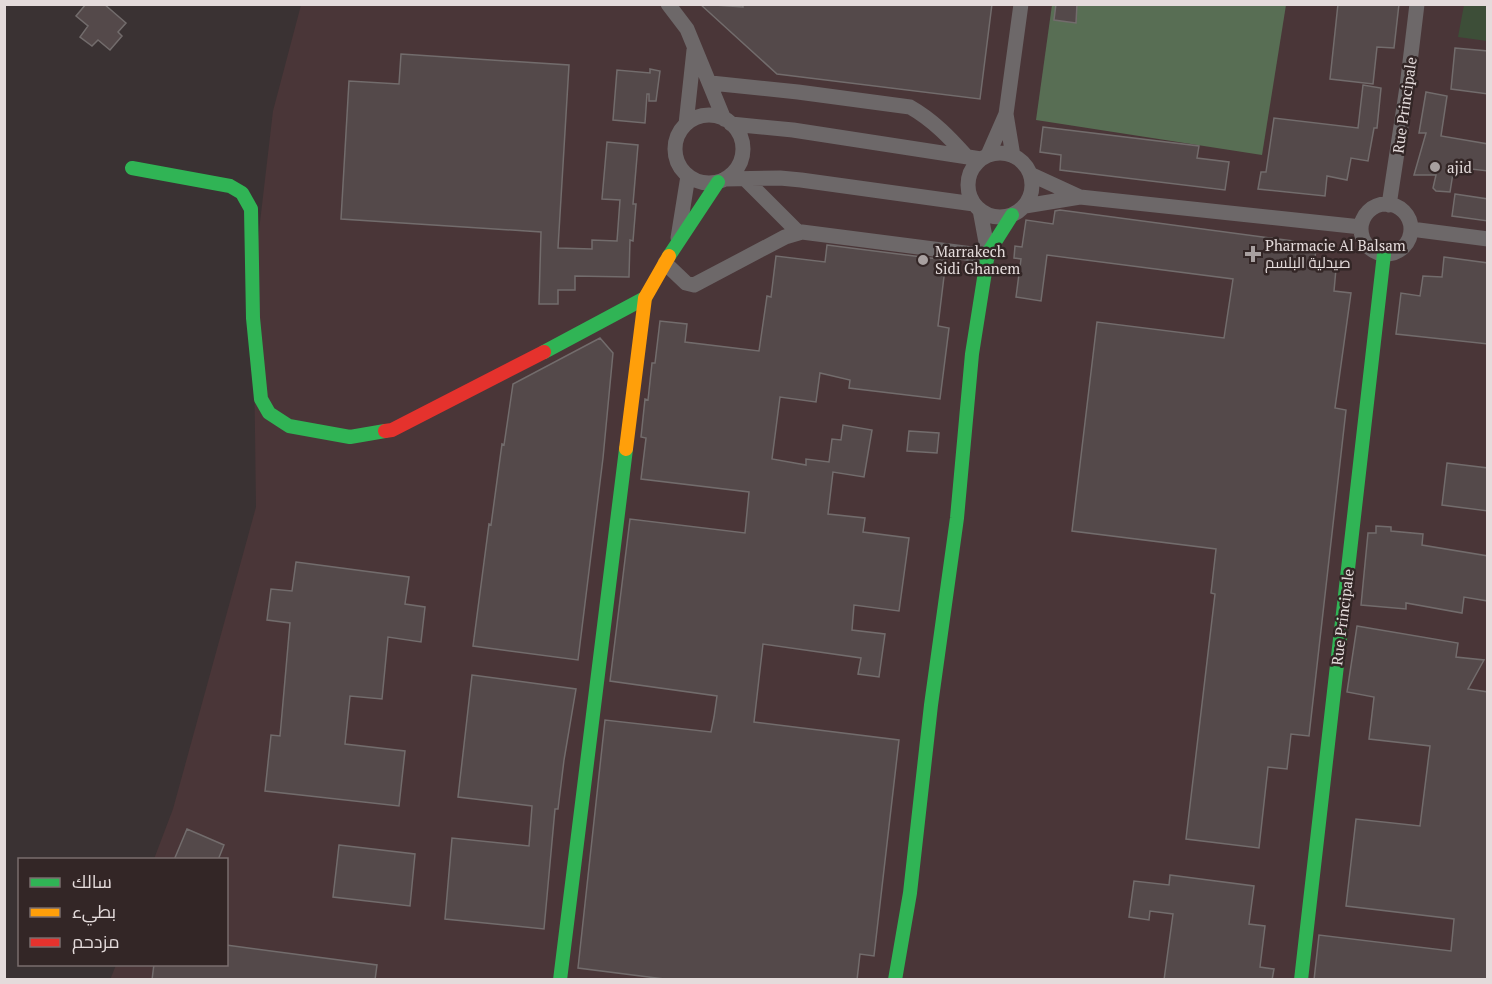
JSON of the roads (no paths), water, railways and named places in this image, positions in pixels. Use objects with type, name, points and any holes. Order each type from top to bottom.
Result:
[{"type":"street","points":[[560,980],[645,298],[677,242],[722,181],[737,169],[743,153],[741,137],[728,121],[687,29],[668,4]]},
{"type":"street","points":[[1013,156],[1006,114],[1021,4]]},
{"type":"street","name":"Rue Principale","points":[[1389,205],[1417,4]]},
{"type":"street","points":[[686,124],[694,47]]},
{"type":"street","points":[[711,83],[910,107],[979,157]]},
{"type":"street","points":[[895,980],[909,892],[931,705],[957,518],[972,354],[988,254],[977,207],[970,196],[968,180],[979,157],[1006,114]]},
{"type":"street","points":[[1012,215],[994,217],[977,207],[801,180],[780,178],[701,182],[688,176],[681,169],[675,153],[677,137],[686,124],[700,116],[717,116],[728,121],[979,157],[1005,153],[1026,166],[1030,174],[1032,190],[1025,206]]},
{"type":"street","points":[[132,168],[230,186],[246,198],[251,208],[253,318],[261,399],[269,413],[289,426],[350,437],[392,430],[502,375],[645,298]]},
{"type":"street","points":[[1030,174],[1080,197]]},
{"type":"street","points":[[677,242],[688,176]]},
{"type":"street","points":[[745,179],[798,232]]},
{"type":"street","points":[[988,254],[1012,215],[1025,206],[1080,197],[1361,227]]},
{"type":"street","points":[[1389,205],[1405,213],[1411,229],[1406,244],[1400,250],[1384,254],[1369,248],[1363,238],[1361,227],[1370,210],[1389,205]]},
{"type":"street","points":[[1411,229],[1488,239]]},
{"type":"street","points":[[665,263],[678,277],[694,285],[798,232],[988,254]]},
{"type":"street","name":"Rue Principale","points":[[1301,980],[1384,254]]},
{"type":"place","name":"ajid","points":[[1435,167]]},
{"type":"place","name":"Pharmacie Al Balsam صيدلية البلسم","points":[[1253,254]]},
{"type":"place","name":"Marrakech Sidi Ghanem","points":[[923,260]]}]
